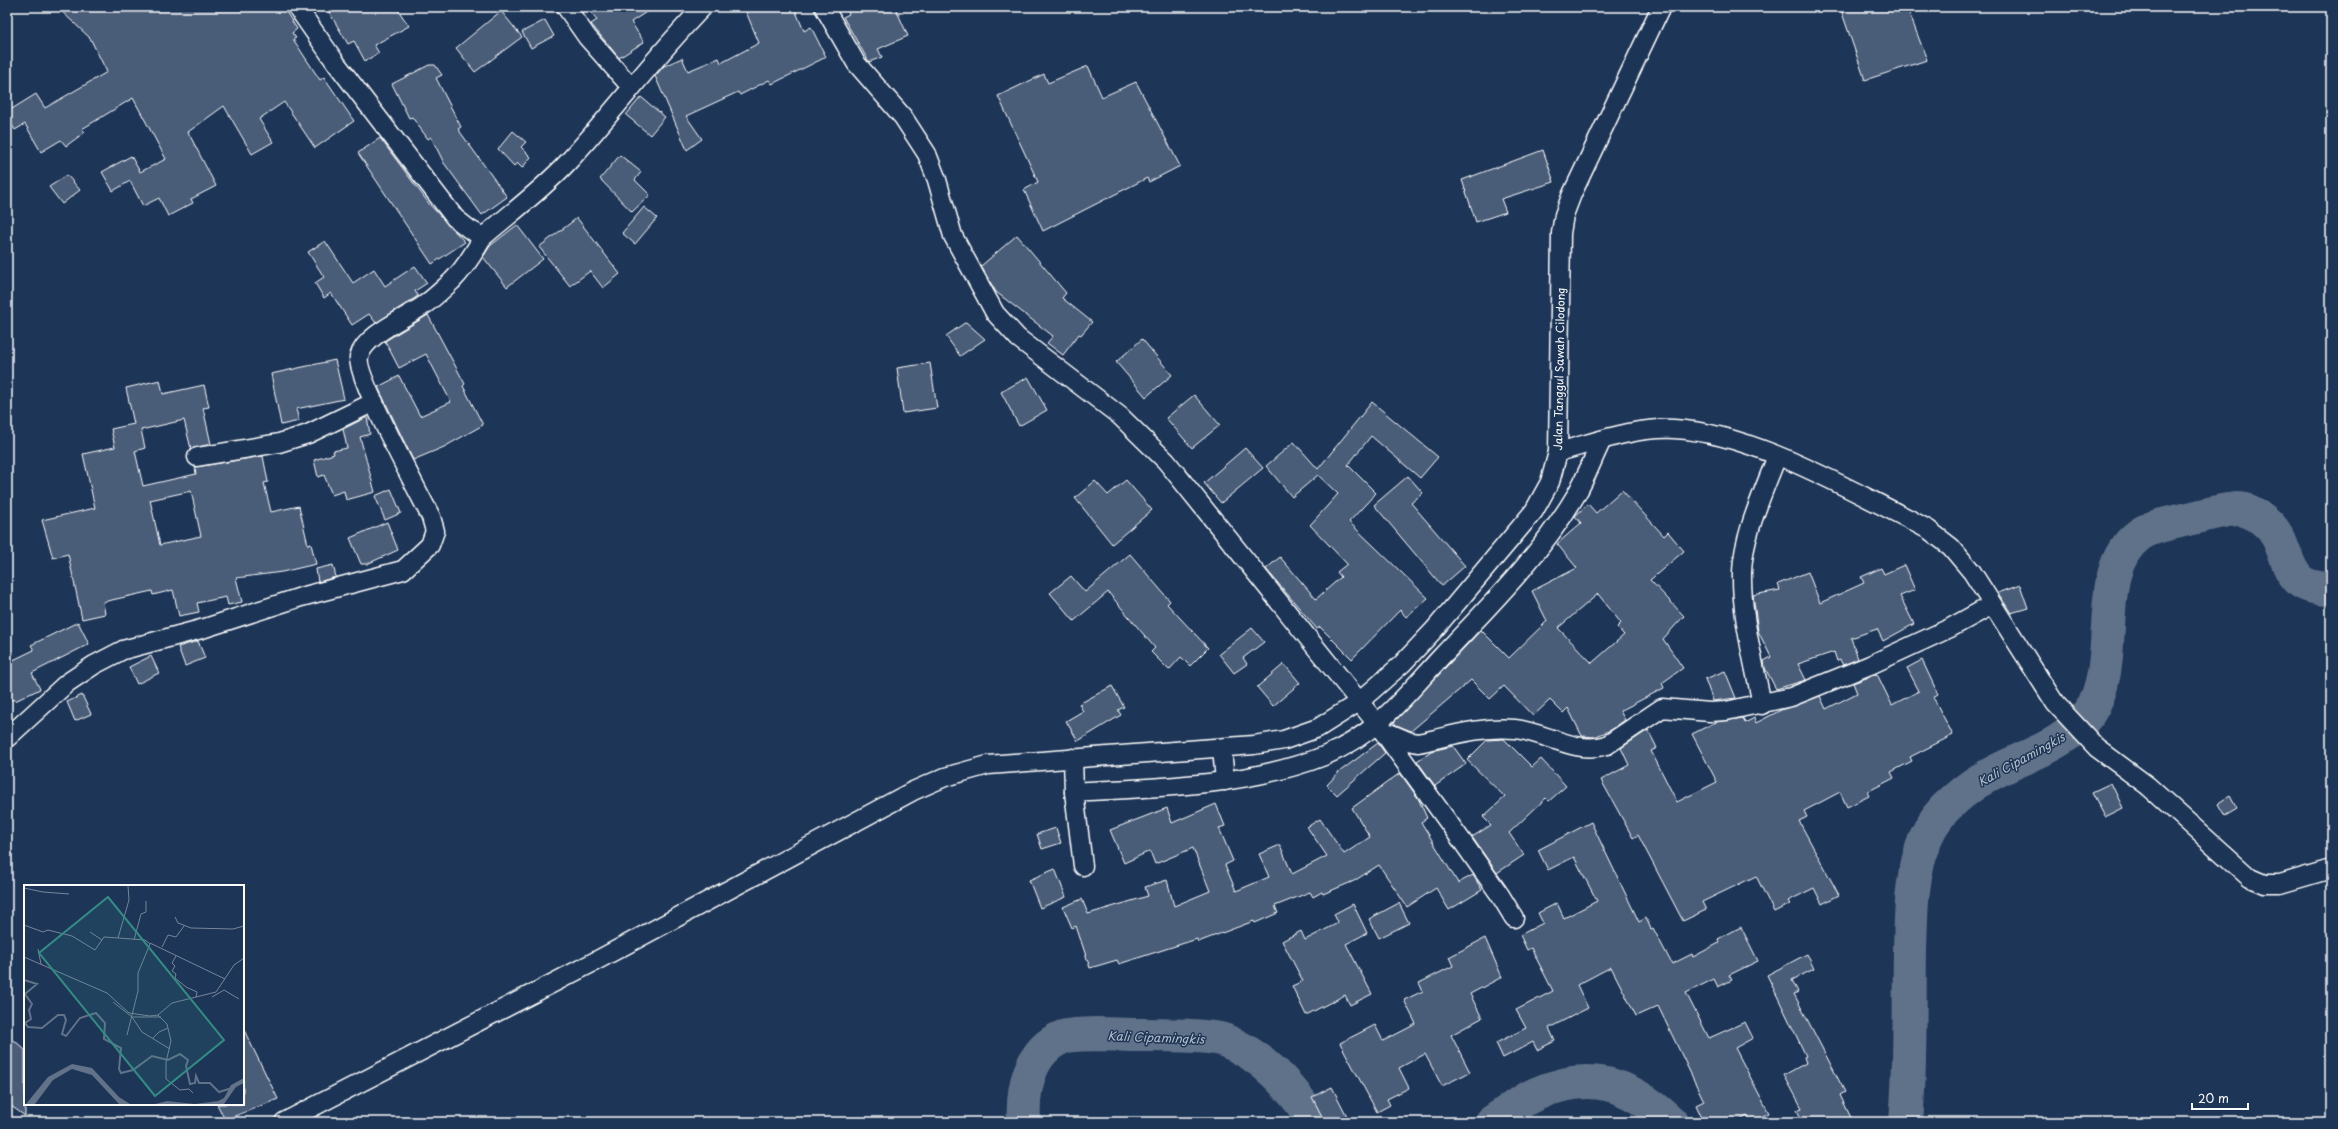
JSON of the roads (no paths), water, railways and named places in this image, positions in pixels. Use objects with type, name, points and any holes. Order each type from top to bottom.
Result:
[{"type":"street","points":[[297,7],[340,70],[455,218],[469,229],[483,237]]},
{"type":"street","points":[[566,7],[587,37],[631,87]]},
{"type":"street","points":[[7,738],[68,683],[94,665],[123,650],[205,628],[301,597],[403,570],[419,557],[430,545],[435,531],[431,517],[374,402],[359,366],[363,348],[372,338],[425,304],[452,280],[470,259],[483,237],[506,219],[566,164],[656,56],[703,7]]},
{"type":"street","points":[[824,7],[856,63],[903,117],[927,154],[937,180],[953,236],[995,313],[1018,338],[1120,416],[1166,460],[1380,727],[1462,840],[1514,918]]},
{"type":"street","name":"Jalan Tanggul Sawah Cilodong","points":[[284,1122],[590,964],[913,791],[945,777],[988,765],[1222,748],[1284,740],[1318,728],[1359,702],[1402,664],[1434,630],[1534,510],[1550,482],[1558,452],[1561,233],[1564,214],[1572,194],[1661,7]]},
{"type":"street","points":[[197,457],[279,443],[301,436],[374,402]]},
{"type":"street","points":[[1558,452],[1639,432],[1674,429],[1719,436],[1777,456],[1930,530],[1951,547],[1972,572],[2055,703],[2097,748],[2148,786],[2250,878],[2264,884],[2280,884],[2331,869]]},
{"type":"street","points":[[1074,792],[1225,781],[1285,769],[1323,756],[1348,745],[1380,727],[1448,649],[1517,576],[1549,536],[1576,495],[1602,440]]},
{"type":"street","points":[[1762,705],[1746,613],[1742,572],[1753,521],[1777,456]]},
{"type":"street","points":[[1380,727],[1408,742],[1418,743],[1487,729],[1516,729],[1571,746],[1598,748],[1607,745],[1662,708],[1710,712],[1762,705],[1791,697],[1870,666],[1950,628],[1992,605]]},
{"type":"street","points":[[1434,630],[1448,649]]},
{"type":"street","points":[[1222,748],[1225,781]]},
{"type":"street","points":[[1073,758],[1074,792],[1083,866]]},
{"type":"waterway","name":"Kali Cipamingkis","points":[[1906,1122],[1908,1101],[1912,907],[1917,865],[1926,837],[1942,812],[1968,788],[1980,780],[2040,751],[2067,735],[2079,725],[2089,713],[2099,692],[2105,669],[2110,594],[2115,571],[2124,551],[2139,535],[2154,527],[2223,511],[2237,509],[2244,510],[2256,515],[2270,526],[2276,534],[2294,574],[2300,581],[2311,586],[2331,590]]},
{"type":"waterway","name":"Kali Cipamingkis","points":[[1024,1122],[1024,1097],[1026,1084],[1035,1061],[1042,1051],[1051,1043],[1069,1035],[1101,1034],[1208,1037],[1224,1040],[1252,1055],[1276,1074],[1306,1109],[1315,1122]]},
{"type":"waterway","name":"Kali Cipamingkis","points":[[1492,1122],[1536,1094],[1574,1083],[1591,1082],[1608,1084],[1624,1090],[1640,1098],[1671,1122]]}]
